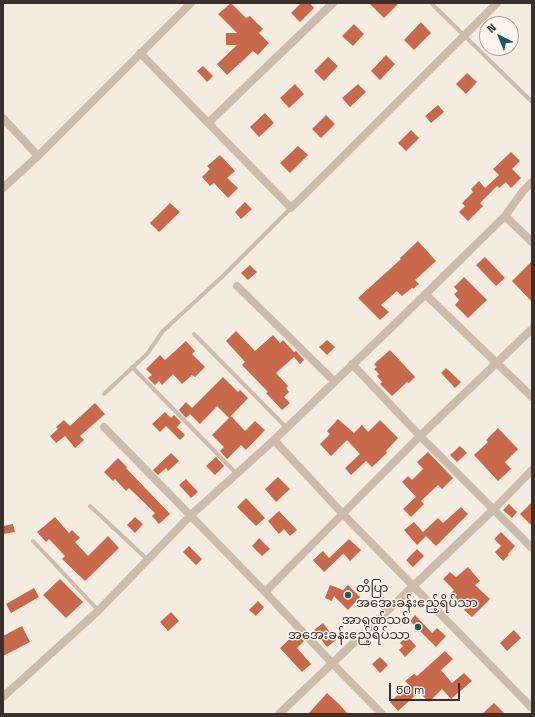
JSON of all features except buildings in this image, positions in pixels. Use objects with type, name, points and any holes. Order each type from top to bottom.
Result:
[{"type":"street","points":[[3,188],[38,156],[191,3]]},
{"type":"street","points":[[208,123],[333,3]]},
{"type":"street","points":[[140,53],[291,208],[497,3]]},
{"type":"street","points":[[3,118],[38,156]]},
{"type":"street","points":[[3,697],[98,610],[191,516],[236,473],[274,440],[425,294],[505,216],[523,191],[532,182]]},
{"type":"street","points":[[505,216],[532,242]]},
{"type":"street","points":[[237,286],[334,381]]},
{"type":"street","points":[[425,294],[532,397]]},
{"type":"street","points":[[265,592],[420,436],[532,329]]},
{"type":"street","points":[[352,364],[420,436],[532,548]]},
{"type":"street","points":[[104,427],[382,714]]},
{"type":"street","points":[[274,440],[343,514],[532,708]]},
{"type":"street","points":[[279,714],[494,509],[532,470]]},
{"type":"lane","points":[[431,3],[532,102]]},
{"type":"lane","points":[[104,394],[147,354],[163,331],[224,275],[291,208]]},
{"type":"lane","points":[[194,334],[286,427]]},
{"type":"lane","points":[[132,367],[236,473]]},
{"type":"lane","points":[[90,506],[149,560]]},
{"type":"lane","points":[[33,541],[98,610]]},
{"type":"place","name":"တိပြာ အအေးခန်းဧည့်ရိပ်သာ","points":[[348,595]]},
{"type":"place","name":"အာရုဏ်သစ် အအေးခန်းဧည့်ရိပ်သာ","points":[[418,627]]}]
